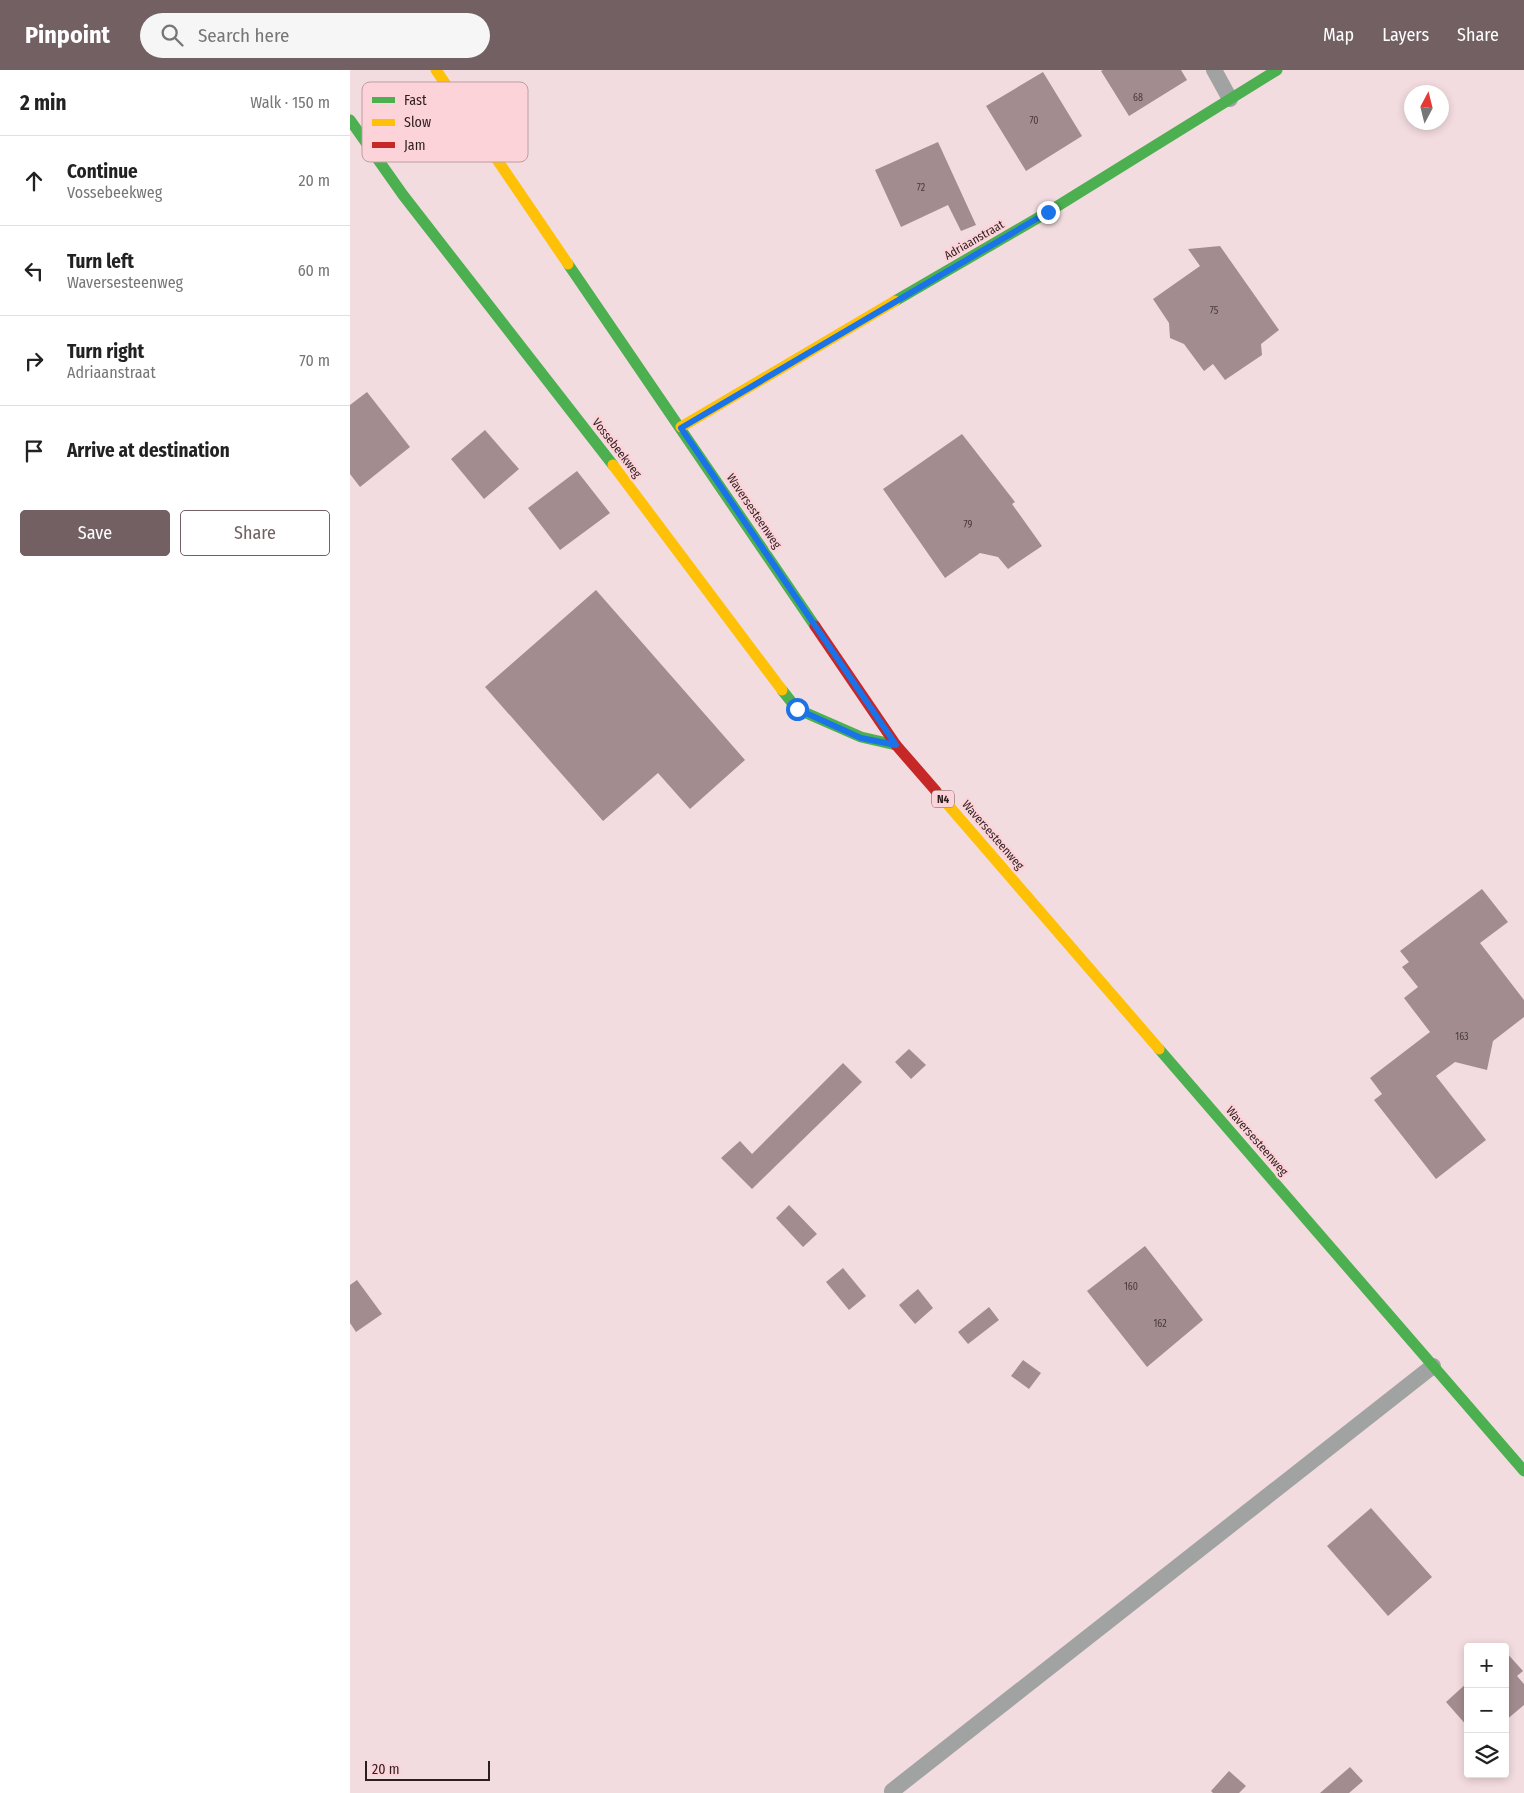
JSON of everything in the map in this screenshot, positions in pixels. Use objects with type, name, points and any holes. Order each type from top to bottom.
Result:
[{"type":"main road","name":"Waversesteenweg","points":[[436,70],[444,82]]},
{"type":"main road","name":"Adriaanstraat","points":[[681,428],[1048,212],[1277,70]]},
{"type":"main road","name":"Vossebeekweg","points":[[350,120],[362,137]]},
{"type":"main road","name":"Vossebeekweg","points":[[380,162],[403,195],[645,507],[797,709],[861,738],[896,745]]},
{"type":"main road","name":"Waversesteenweg","points":[[499,162],[896,745],[1524,1470]]},
{"type":"lane","points":[[1214,70],[1230,99]]},
{"type":"lane","points":[[892,1791],[1433,1366]]},
{"type":"building","points":[[1181,70],[1187,80],[1129,116],[1101,71]]},
{"type":"building","points":[[1043,72],[1082,136],[1026,171],[986,106]]},
{"type":"building","points":[[938,142],[976,225],[961,231],[948,205],[901,227],[875,170]]},
{"type":"building","points":[[1220,246],[1279,330],[1261,344],[1262,355],[1225,380],[1213,364],[1204,371],[1184,344],[1170,338],[1169,323],[1153,299],[1200,266],[1188,249]]},
{"type":"building","points":[[367,392],[410,447],[360,487],[350,474],[350,405]]},
{"type":"building","points":[[485,430],[519,469],[484,499],[451,459]]},
{"type":"building","points":[[962,434],[1015,502],[1012,504],[1042,546],[1008,569],[998,557],[980,553],[945,578],[883,489]]},
{"type":"building","points":[[577,471],[610,513],[560,550],[528,508]]},
{"type":"building","points":[[596,590],[745,760],[690,809],[658,773],[603,821],[485,687]]},
{"type":"building","points":[[1482,889],[1508,922],[1480,943],[1524,1000],[1524,1017],[1493,1041],[1487,1070],[1455,1062],[1436,1076],[1486,1140],[1436,1179],[1374,1100],[1382,1094],[1370,1078],[1430,1032],[1404,998],[1418,987],[1402,967],[1409,962],[1400,951]]},
{"type":"building","points":[[909,1049],[926,1065],[911,1079],[895,1062]]},
{"type":"building","points":[[843,1063],[862,1082],[752,1189],[721,1158],[740,1141],[752,1154]]},
{"type":"building","points":[[789,1205],[817,1234],[803,1247],[776,1218]]},
{"type":"building","points":[[1145,1246],[1203,1320],[1147,1367],[1087,1291]]},
{"type":"building","points":[[843,1268],[866,1296],[849,1310],[826,1282]]},
{"type":"building","points":[[357,1280],[382,1314],[356,1332],[350,1323],[350,1285]]},
{"type":"building","points":[[918,1289],[933,1308],[915,1324],[899,1305]]},
{"type":"building","points":[[989,1307],[999,1320],[968,1344],[958,1332]]},
{"type":"building","points":[[1023,1360],[1041,1373],[1029,1389],[1011,1376]]},
{"type":"building","points":[[1371,1508],[1432,1577],[1388,1616],[1327,1546]]},
{"type":"building","points":[[1509,1655],[1523,1671],[1517,1676],[1524,1684],[1524,1705],[1509,1718]]},
{"type":"building","points":[[1464,1686],[1464,1722],[1446,1702]]},
{"type":"building","points":[[1350,1767],[1363,1781],[1349,1793],[1320,1793]]},
{"type":"building","points":[[1229,1771],[1246,1786],[1239,1793],[1213,1793],[1211,1791]]},
{"type":"traffic: fast","points":[[895,301],[1048,212],[1277,70]]},
{"type":"traffic: fast","points":[[350,120],[362,137]]},
{"type":"traffic: fast","points":[[380,162],[403,195],[613,465]]},
{"type":"traffic: fast","points":[[568,264],[815,626]]},
{"type":"traffic: fast","points":[[782,690],[797,709],[861,737],[896,745]]},
{"type":"traffic: fast","points":[[1159,1049],[1524,1471]]},
{"type":"traffic: slow","points":[[436,70],[444,82]]},
{"type":"traffic: slow","points":[[499,162],[568,264]]},
{"type":"traffic: slow","points":[[681,427],[895,301]]},
{"type":"traffic: slow","points":[[613,465],[782,690]]},
{"type":"traffic: slow","points":[[936,791],[1159,1049]]},
{"type":"traffic: jam","points":[[815,626],[896,745],[936,791]]},
{"type":"route","points":[[797,709],[861,738],[896,745],[681,428],[1048,212]]}]
